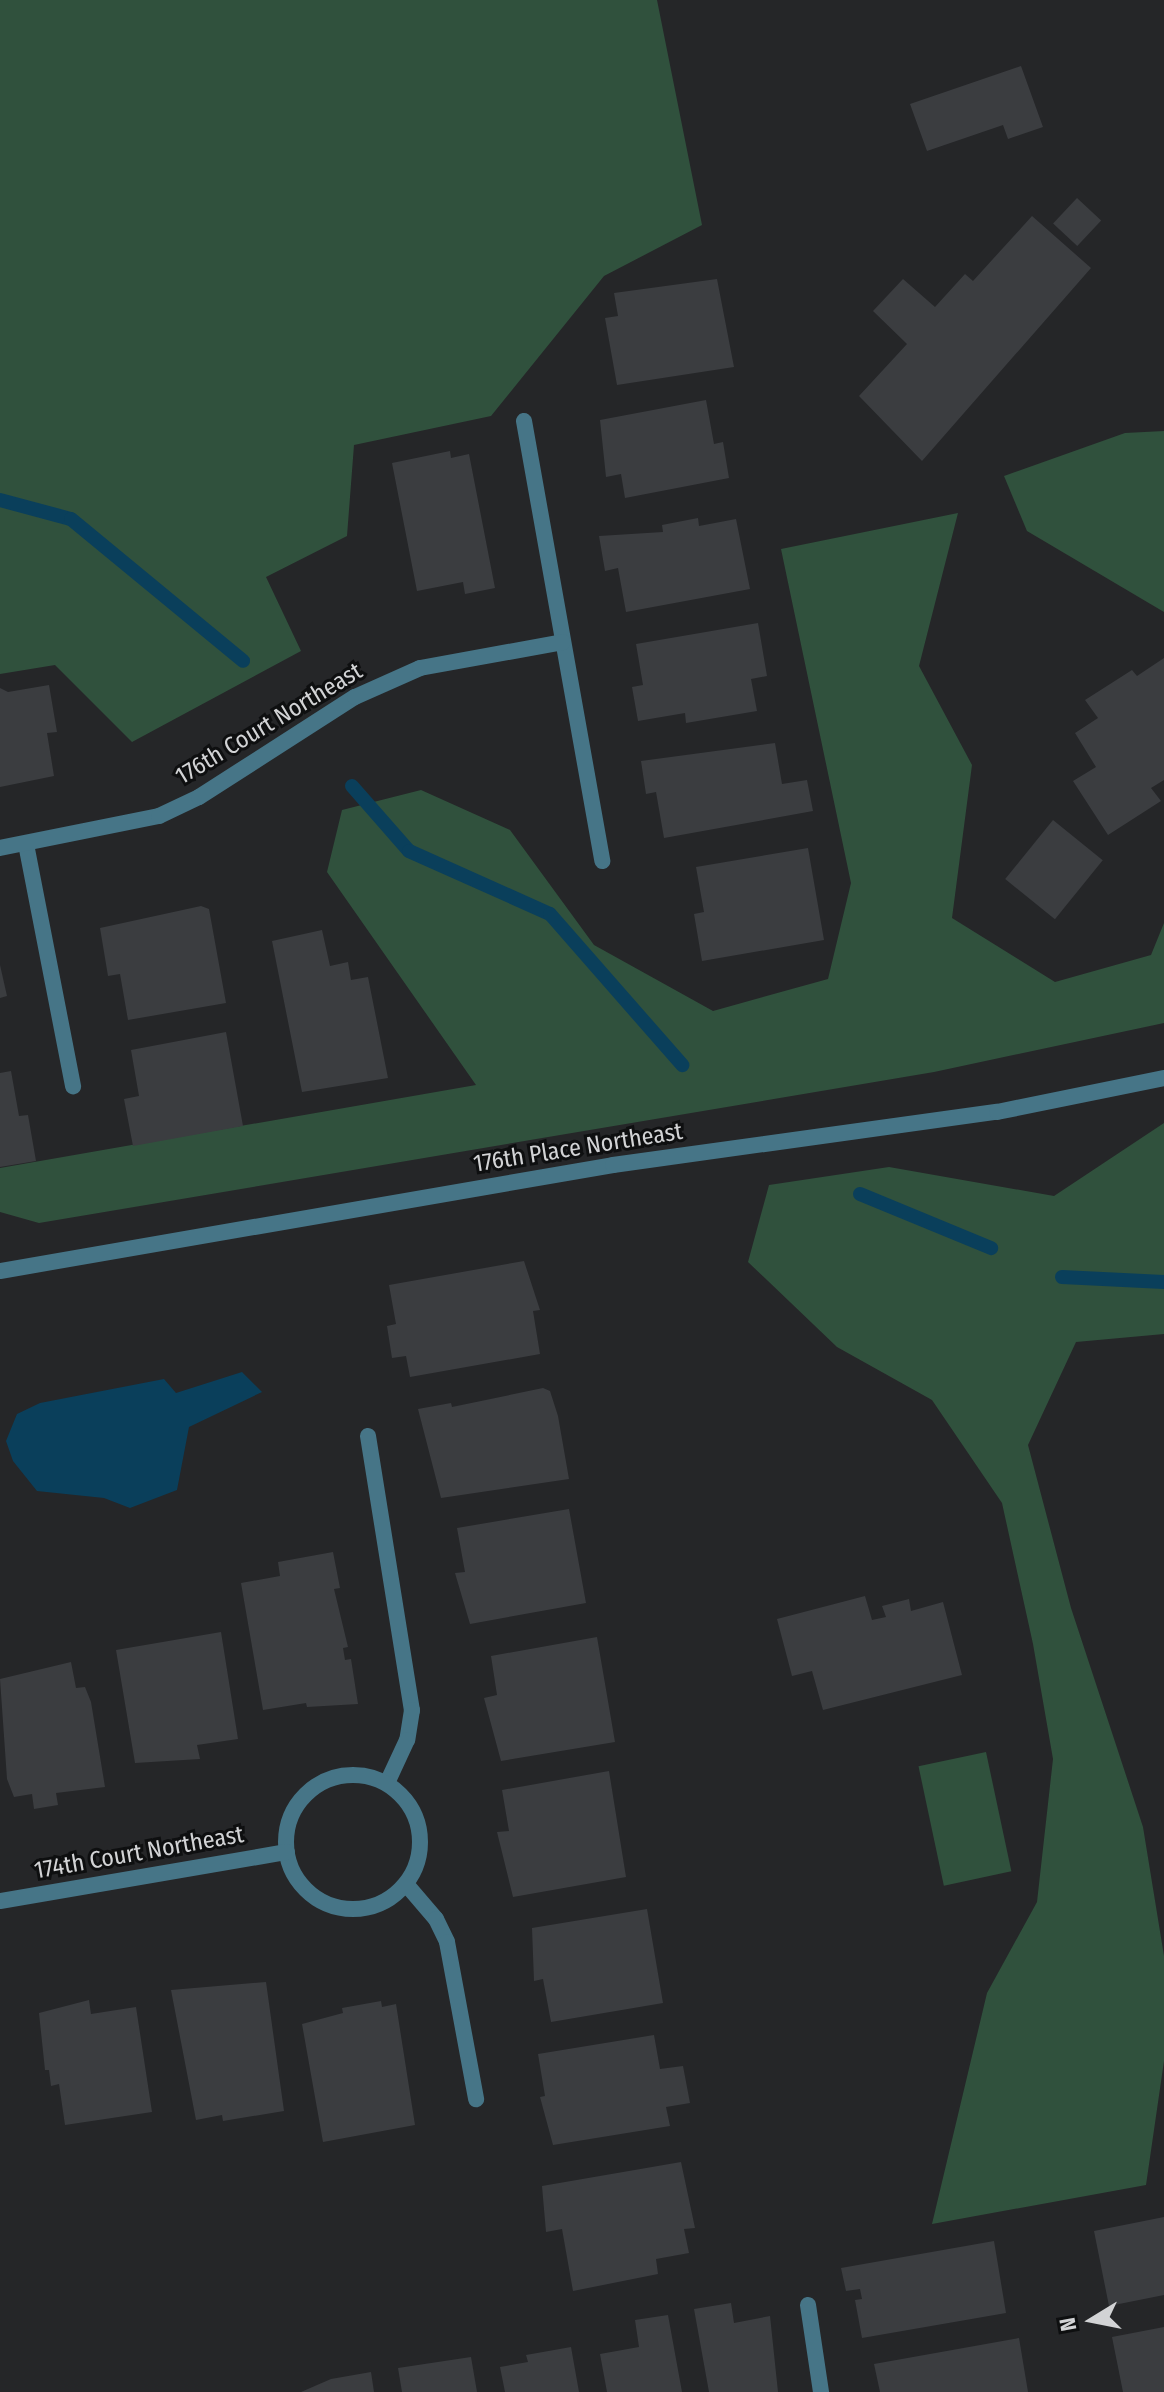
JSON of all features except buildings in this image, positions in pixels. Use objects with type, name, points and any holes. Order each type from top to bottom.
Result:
[{"type":"street","points":[[524,421],[602,861]]},
{"type":"street","name":"176th Court Northeast","points":[[0,848],[159,816],[285,745],[355,697],[420,668],[563,642]]},
{"type":"street","points":[[26,844],[73,1086]]},
{"type":"street","name":"176th Place Northeast","points":[[0,1271],[613,1165],[997,1112],[1164,1078]]},
{"type":"street","points":[[368,1436],[411,1699],[407,1740],[387,1783]]},
{"type":"street","points":[[364,1774],[387,1783],[414,1811],[421,1832],[420,1853],[406,1884],[384,1903],[342,1909],[305,1890],[287,1852],[293,1810],[323,1781],[364,1774]]},
{"type":"street","name":"174th Court Northeast","points":[[0,1901],[287,1852]]},
{"type":"street","points":[[406,1884],[436,1919],[447,1942],[476,2099]]},
{"type":"street","points":[[808,2305],[821,2392]]},
{"type":"green space","points":[[0,0],[657,0],[702,225],[604,276],[491,416],[354,445],[347,536],[266,577],[301,651],[132,742],[55,665],[0,674]]},
{"type":"green space","points":[[1164,431],[1164,612],[1027,531],[1004,476],[1125,433]]},
{"type":"green space","points":[[958,513],[919,666],[972,765],[952,918],[1055,982],[1151,955],[1164,923],[1164,1023],[934,1072],[39,1223],[0,1212],[0,1168],[476,1085],[327,872],[342,810],[421,790],[510,830],[594,945],[713,1011],[828,979],[851,883],[781,549]]},
{"type":"green space","points":[[1164,1123],[1164,1334],[1076,1342],[1028,1445],[1071,1608],[1143,1827],[1164,1956],[1164,2061],[1146,2185],[932,2224],[987,1993],[1037,1902],[1053,1759],[1033,1644],[1002,1503],[932,1400],[837,1347],[748,1262],[769,1185],[889,1167],[1054,1196]]},
{"type":"green space","points":[[986,1752],[1011,1871],[944,1886],[919,1766]]},
{"type":"water","points":[[242,1372],[262,1392],[189,1427],[177,1490],[130,1508],[104,1498],[37,1491],[13,1461],[6,1441],[17,1414],[40,1403],[164,1379],[176,1393]]},
{"type":"waterway","points":[[0,500],[71,519],[243,661]]},
{"type":"waterway","points":[[352,786],[409,851],[550,914],[682,1065]]},
{"type":"waterway","points":[[860,1194],[991,1248]]},
{"type":"waterway","points":[[1062,1277],[1164,1282]]}]
